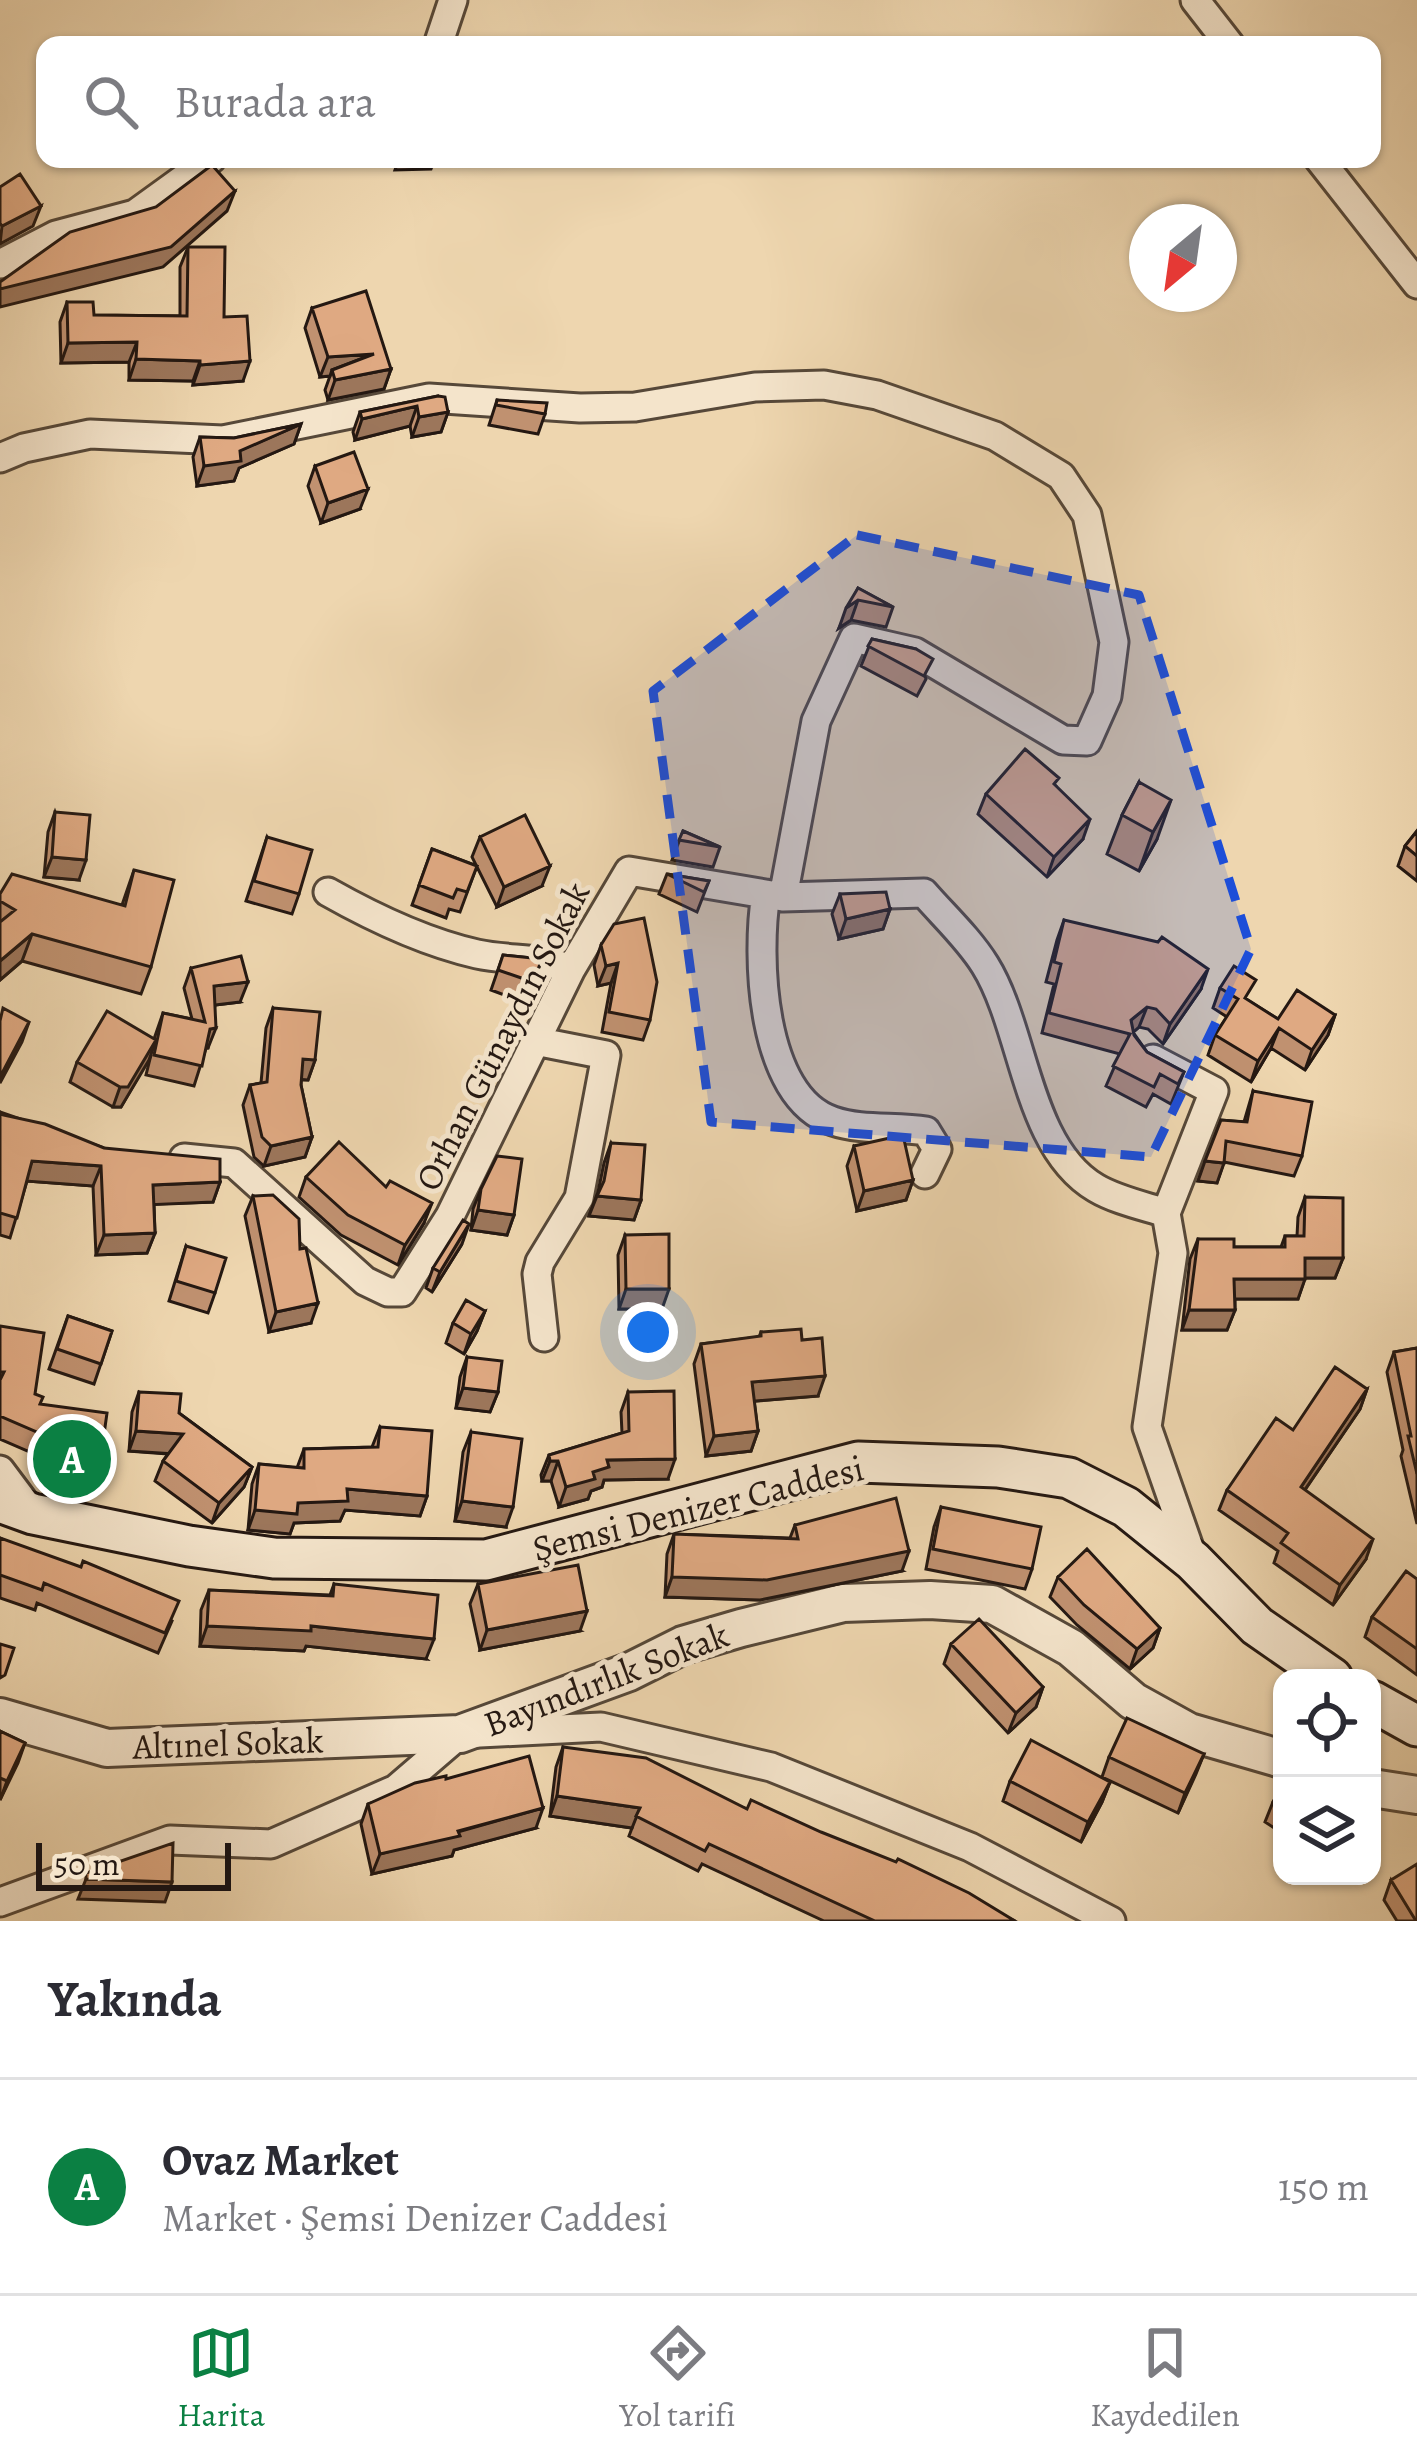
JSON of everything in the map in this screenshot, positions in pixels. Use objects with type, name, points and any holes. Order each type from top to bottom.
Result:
[{"type":"main road","name":"Şemsi Denizer Caddesi","points":[[16,1508],[274,1558],[486,1560],[858,1462],[998,1466],[1069,1478],[1126,1507],[1193,1561],[1257,1626],[1319,1669]]},
{"type":"main road","points":[[1381,1706],[1417,1726]]},
{"type":"street","points":[[440,36],[453,0]]},
{"type":"street","points":[[1195,0],[1223,36]]},
{"type":"street","points":[[0,263],[56,235],[135,214],[199,168]]},
{"type":"street","points":[[1326,168],[1417,284]]},
{"type":"street","points":[[0,458],[89,434],[223,440],[429,398],[635,407],[755,387],[824,385],[877,395],[994,436],[1060,476],[1087,515],[1114,642],[1107,696],[1087,741],[1063,740],[915,652],[854,638],[816,721],[759,964],[774,1042],[788,1078],[807,1103],[827,1119],[926,1131],[937,1149],[925,1174]]},
{"type":"street","name":"Orhan Günaydın Sokak","points":[[166,1156],[234,1163],[365,1281],[388,1292],[402,1292],[450,1216],[571,969],[629,871],[774,895],[924,893],[985,964],[1034,1098],[1065,1161],[1096,1188],[1166,1214]]},
{"type":"street","points":[[328,892],[380,922],[478,954],[548,960],[571,969]]},
{"type":"street","points":[[535,1041],[606,1055],[579,1198],[537,1274],[544,1337]]},
{"type":"street","points":[[1141,1045],[1154,1060],[1214,1091],[1166,1214],[1173,1253],[1147,1426],[1193,1561]]},
{"type":"street","points":[[0,1470],[16,1508]]},
{"type":"street","name":"Bayındırlık Sokak","points":[[460,1734],[628,1672],[683,1645],[741,1628],[843,1604],[930,1600],[992,1604],[1071,1648],[1133,1701],[1189,1732],[1273,1756]]},
{"type":"street","name":"Altınel Sokak","points":[[0,1717],[107,1748],[460,1734]]},
{"type":"street","points":[[0,1902],[170,1840],[271,1844],[396,1790],[460,1734],[601,1727],[771,1767],[970,1847],[1111,1921]]},
{"type":"street","points":[[1381,1789],[1417,1795]]},
{"type":"highlighted area","points":[[857,535],[1139,595],[1251,949],[1151,1157],[711,1122],[653,691]]},
{"type":"building","points":[[208,168],[215,168],[235,191],[171,247],[0,289],[0,282],[70,232],[156,207]]},
{"type":"building","points":[[20,174],[41,206],[2,226],[0,187]]},
{"type":"building","points":[[188,247],[225,247],[224,317],[247,316],[250,361],[200,365],[200,361],[136,359],[137,342],[68,343],[67,302],[93,302],[94,315],[187,316]]},
{"type":"building","points":[[366,291],[391,369],[335,380],[332,370],[374,354],[328,357],[312,308]]},
{"type":"building","points":[[445,397],[448,412],[419,417],[417,406],[362,419],[360,412]]},
{"type":"building","points":[[497,400],[547,403],[545,414],[496,405]]},
{"type":"building","points":[[301,424],[240,451],[241,461],[204,466],[200,437],[234,438]]},
{"type":"building","points":[[354,452],[368,489],[328,503],[315,466]]},
{"type":"building","points":[[858,588],[893,607],[858,600],[846,608]]},
{"type":"building","points":[[872,639],[916,649],[933,659],[924,676],[868,646]]},
{"type":"building","points":[[1025,749],[1059,778],[1054,784],[1090,819],[1054,857],[986,794]]},
{"type":"building","points":[[1139,782],[1171,800],[1153,832],[1122,815]]},
{"type":"building","points":[[55,812],[90,815],[86,860],[52,857]]},
{"type":"building","points":[[525,815],[550,866],[504,887],[480,837]]},
{"type":"building","points":[[683,831],[720,847],[679,840]]},
{"type":"building","points":[[1417,831],[1417,856],[1405,846]]},
{"type":"building","points":[[267,837],[312,850],[299,894],[254,881]]},
{"type":"building","points":[[432,849],[477,866],[467,892],[457,889],[453,898],[419,885]]},
{"type":"building","points":[[134,870],[174,880],[151,967],[32,934],[0,961],[0,922],[15,910],[0,901],[0,894],[12,874],[125,906]]},
{"type":"building","points":[[667,874],[709,881],[704,892]]},
{"type":"building","points":[[886,892],[890,909],[846,919],[840,894]]},
{"type":"building","points":[[644,918],[657,982],[650,1020],[609,1012],[618,963],[606,966],[601,945],[614,924]]},
{"type":"building","points":[[1064,920],[1158,942],[1162,937],[1208,969],[1170,1024],[1156,1009],[1147,1007],[1131,1020],[1134,1035],[1147,1052],[1184,1072],[1178,1084],[1160,1074],[1154,1087],[1113,1066],[1130,1034],[1049,1013],[1061,964],[1054,962]]},
{"type":"building","points":[[503,955],[542,959],[533,982],[498,970]]},
{"type":"building","points":[[241,956],[248,982],[214,986],[216,1028],[210,1029],[202,1066],[154,1055],[163,1013],[205,1022],[191,968]]},
{"type":"building","points":[[1234,966],[1256,980],[1245,998],[1278,1019],[1297,990],[1335,1015],[1312,1050],[1279,1028],[1258,1061],[1215,1035],[1238,999],[1220,988]]},
{"type":"building","points":[[3,1008],[29,1022],[0,1077],[0,1021]]},
{"type":"building","points":[[273,1008],[320,1012],[315,1060],[303,1059],[301,1085],[312,1137],[271,1146],[262,1137],[250,1085],[267,1082]]},
{"type":"building","points":[[107,1011],[156,1040],[128,1087],[77,1062]]},
{"type":"building","points":[[1253,1091],[1312,1102],[1302,1156],[1226,1141],[1224,1163],[1205,1161],[1221,1120],[1247,1122]]},
{"type":"building","points":[[0,1112],[104,1148],[220,1159],[220,1182],[153,1185],[155,1233],[104,1235],[101,1166],[32,1161],[17,1218],[0,1213]]},
{"type":"building","points":[[903,1135],[913,1180],[864,1191],[854,1146]]},
{"type":"building","points":[[339,1142],[386,1187],[390,1181],[432,1203],[405,1245],[348,1215],[306,1177]]},
{"type":"building","points":[[611,1143],[645,1145],[641,1200],[597,1196]]},
{"type":"building","points":[[497,1156],[522,1159],[514,1215],[478,1210],[481,1189]]},
{"type":"building","points":[[273,1195],[299,1219],[300,1249],[306,1248],[318,1303],[276,1312],[253,1196]]},
{"type":"building","points":[[1305,1197],[1343,1198],[1343,1258],[1305,1258],[1305,1279],[1234,1279],[1235,1310],[1189,1310],[1198,1239],[1234,1239],[1234,1247],[1285,1247],[1285,1236],[1304,1236]]},
{"type":"building","points":[[463,1220],[469,1224],[440,1272],[433,1268]]},
{"type":"building","points":[[669,1234],[669,1289],[626,1289],[625,1235]]},
{"type":"building","points":[[186,1246],[226,1258],[215,1293],[176,1281]]},
{"type":"building","points":[[466,1300],[485,1311],[471,1334],[453,1323]]},
{"type":"building","points":[[68,1316],[112,1331],[101,1364],[57,1349]]},
{"type":"building","points":[[0,1326],[44,1333],[35,1394],[43,1397],[40,1404],[107,1413],[99,1470],[52,1464],[55,1440],[0,1416],[4,1372],[0,1372]]},
{"type":"building","points":[[801,1329],[802,1340],[822,1338],[825,1376],[752,1382],[758,1431],[714,1436],[701,1344]]},
{"type":"building","points":[[1417,1348],[1417,1474],[1394,1352]]},
{"type":"building","points":[[467,1357],[502,1361],[498,1392],[463,1388]]},
{"type":"building","points":[[1335,1367],[1367,1389],[1301,1487],[1373,1539],[1340,1585],[1281,1543],[1288,1533],[1227,1490],[1276,1418],[1293,1430]]},
{"type":"building","points":[[674,1391],[675,1459],[607,1460],[609,1467],[593,1472],[595,1479],[566,1487],[558,1461],[550,1461],[549,1455],[629,1431],[628,1392]]},
{"type":"building","points":[[139,1392],[181,1394],[179,1413],[252,1467],[219,1503],[163,1461],[183,1434],[136,1431]]},
{"type":"building","points":[[380,1427],[432,1431],[427,1496],[347,1489],[348,1501],[298,1503],[297,1514],[255,1510],[259,1464],[304,1468],[304,1449],[378,1447]]},
{"type":"building","points":[[471,1432],[522,1439],[513,1507],[462,1501]]},
{"type":"building","points":[[896,1498],[909,1551],[767,1580],[672,1577],[674,1534],[798,1539],[795,1525]]},
{"type":"building","points":[[941,1507],[1041,1527],[1032,1569],[933,1549]]},
{"type":"building","points":[[0,1538],[81,1567],[83,1561],[179,1601],[165,1633],[44,1583],[42,1590],[0,1575]]},
{"type":"building","points":[[1087,1549],[1160,1628],[1137,1649],[1058,1577]]},
{"type":"building","points":[[578,1565],[587,1611],[487,1630],[478,1584]]},
{"type":"building","points":[[1406,1571],[1417,1579],[1417,1649],[1372,1617]]},
{"type":"building","points":[[334,1584],[438,1595],[434,1639],[311,1626],[311,1631],[207,1626],[209,1590],[333,1596]]},
{"type":"building","points":[[979,1619],[1043,1687],[1016,1713],[951,1644]]},
{"type":"building","points":[[0,1644],[14,1648],[0,1678]]},
{"type":"building","points":[[1127,1718],[1204,1754],[1185,1793],[1109,1757]]},
{"type":"building","points":[[0,1731],[25,1743],[7,1781],[0,1778]]},
{"type":"building","points":[[1031,1740],[1110,1782],[1088,1822],[1010,1781]]},
{"type":"building","points":[[563,1747],[646,1758],[747,1809],[751,1800],[821,1832],[898,1859],[1015,1921],[875,1921],[709,1844],[705,1851],[636,1816],[640,1808],[557,1796]]},
{"type":"building","points":[[529,1756],[543,1808],[458,1831],[460,1836],[380,1854],[368,1804],[415,1783]]},
{"type":"building","points":[[173,1843],[172,1882],[86,1879],[86,1873]]},
{"type":"building","points":[[1417,1864],[1417,1921],[1416,1921],[1391,1880]]},
{"type":"place","name":"Ovaz Market","points":[[72,1459]]}]
